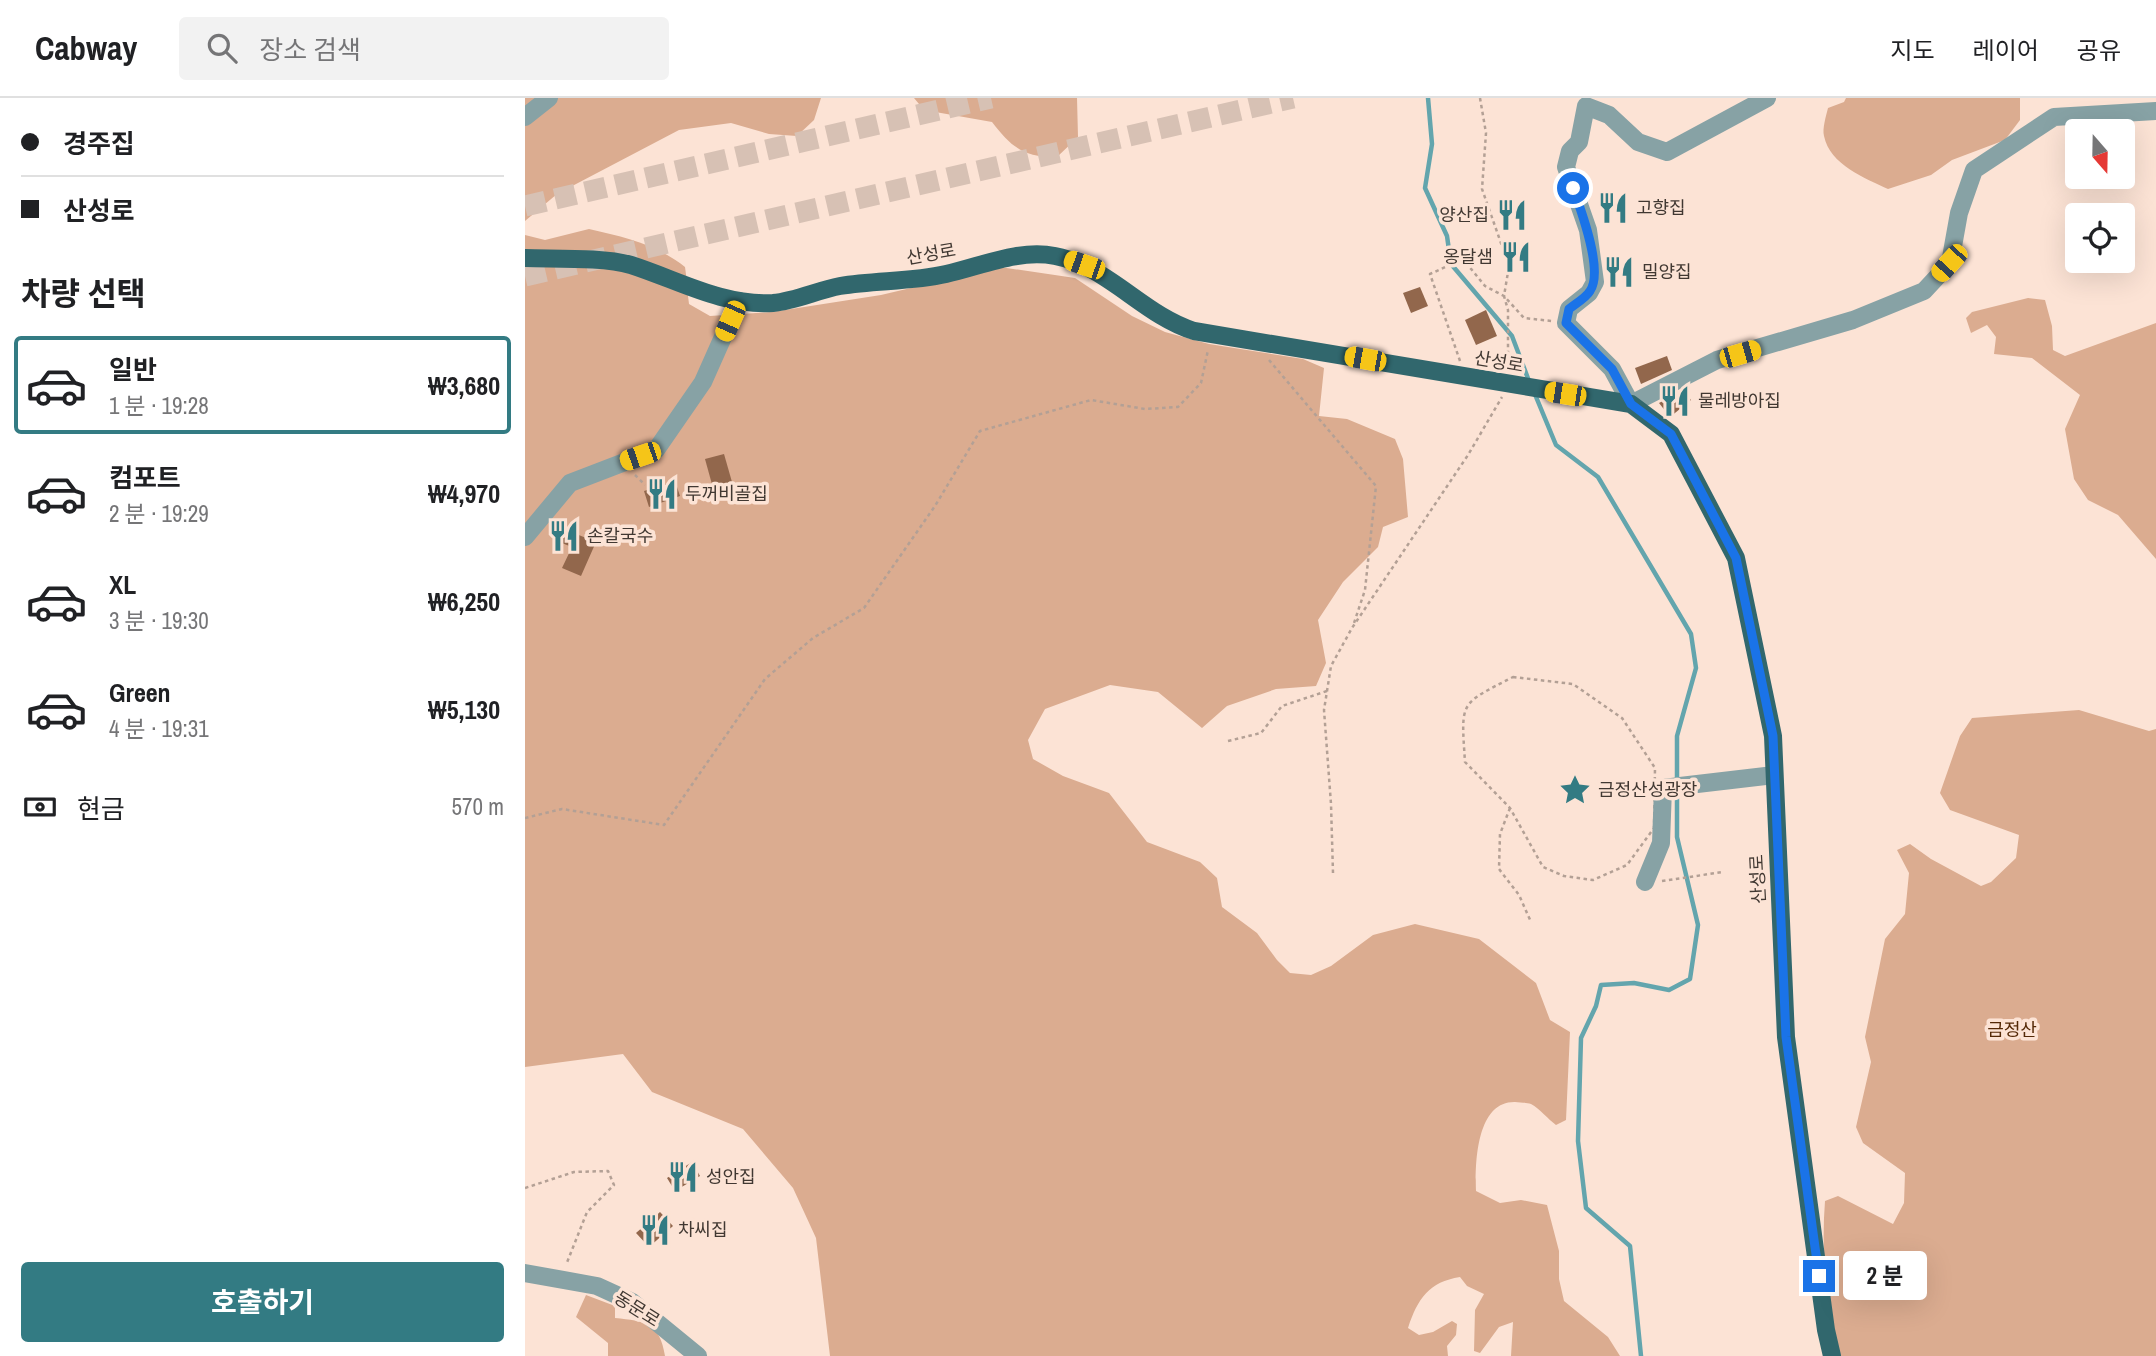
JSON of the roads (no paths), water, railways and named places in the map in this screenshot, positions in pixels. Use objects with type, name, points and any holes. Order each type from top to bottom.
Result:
[{"type":"main road","name":"산성로","points":[[525,258],[622,263],[692,288],[739,301],[776,303],[840,286],[923,278],[1007,258],[1040,254],[1084,265],[1166,319],[1194,331],[1631,404],[1671,434],[1736,558],[1773,736],[1786,1037],[1826,1330],[1832,1356]]},
{"type":"street","points":[[525,117],[548,98]]},
{"type":"street","points":[[1767,98],[1667,152],[1638,142],[1609,115],[1586,102],[1579,142],[1570,151],[1566,167],[1588,230],[1595,282],[1589,293],[1569,309],[1566,323],[1612,369],[1631,404],[1717,360],[1853,320],[1924,291],[1949,263],[1959,213],[1974,170],[2054,117],[2156,111]]},
{"type":"street","points":[[525,537],[570,483],[656,450],[703,382],[739,301]]},
{"type":"street","points":[[1645,882],[1661,843],[1663,788],[1774,775]]},
{"type":"street","name":"동문로","points":[[525,1273],[597,1286],[632,1302],[698,1356]]},
{"type":"waterway","points":[[1428,98],[1432,144],[1425,188],[1447,236],[1451,264],[1512,336],[1529,381]]},
{"type":"waterway","points":[[1534,392],[1556,445],[1598,477],[1691,634],[1696,668],[1677,736],[1677,781]]},
{"type":"waterway","points":[[1641,1356],[1630,1246],[1586,1208],[1578,1141],[1581,1038],[1596,1006],[1601,985],[1634,983],[1669,990],[1690,979],[1698,925],[1677,837],[1677,790]]},
{"type":"tunnel","points":[[525,206],[991,98]]},
{"type":"tunnel","points":[[525,276],[1293,98]]},
{"type":"place","name":"고향집","points":[[1613,208]]},
{"type":"place","name":"양산집","points":[[1512,215]]},
{"type":"place","name":"옹달샘","points":[[1516,257]]},
{"type":"place","name":"밀양집","points":[[1619,272]]},
{"type":"place","name":"물레방아집","points":[[1675,401]]},
{"type":"place","name":"두꺼비골집","points":[[662,494]]},
{"type":"place","name":"손칼국수","points":[[564,536]]},
{"type":"place","name":"금정산성광장","points":[[1575,790]]},
{"type":"place","name":"성안집","points":[[683,1177]]},
{"type":"place","name":"차씨집","points":[[655,1230]]},
{"type":"park label","name":"금정산","points":[[2012,1030]]}]
